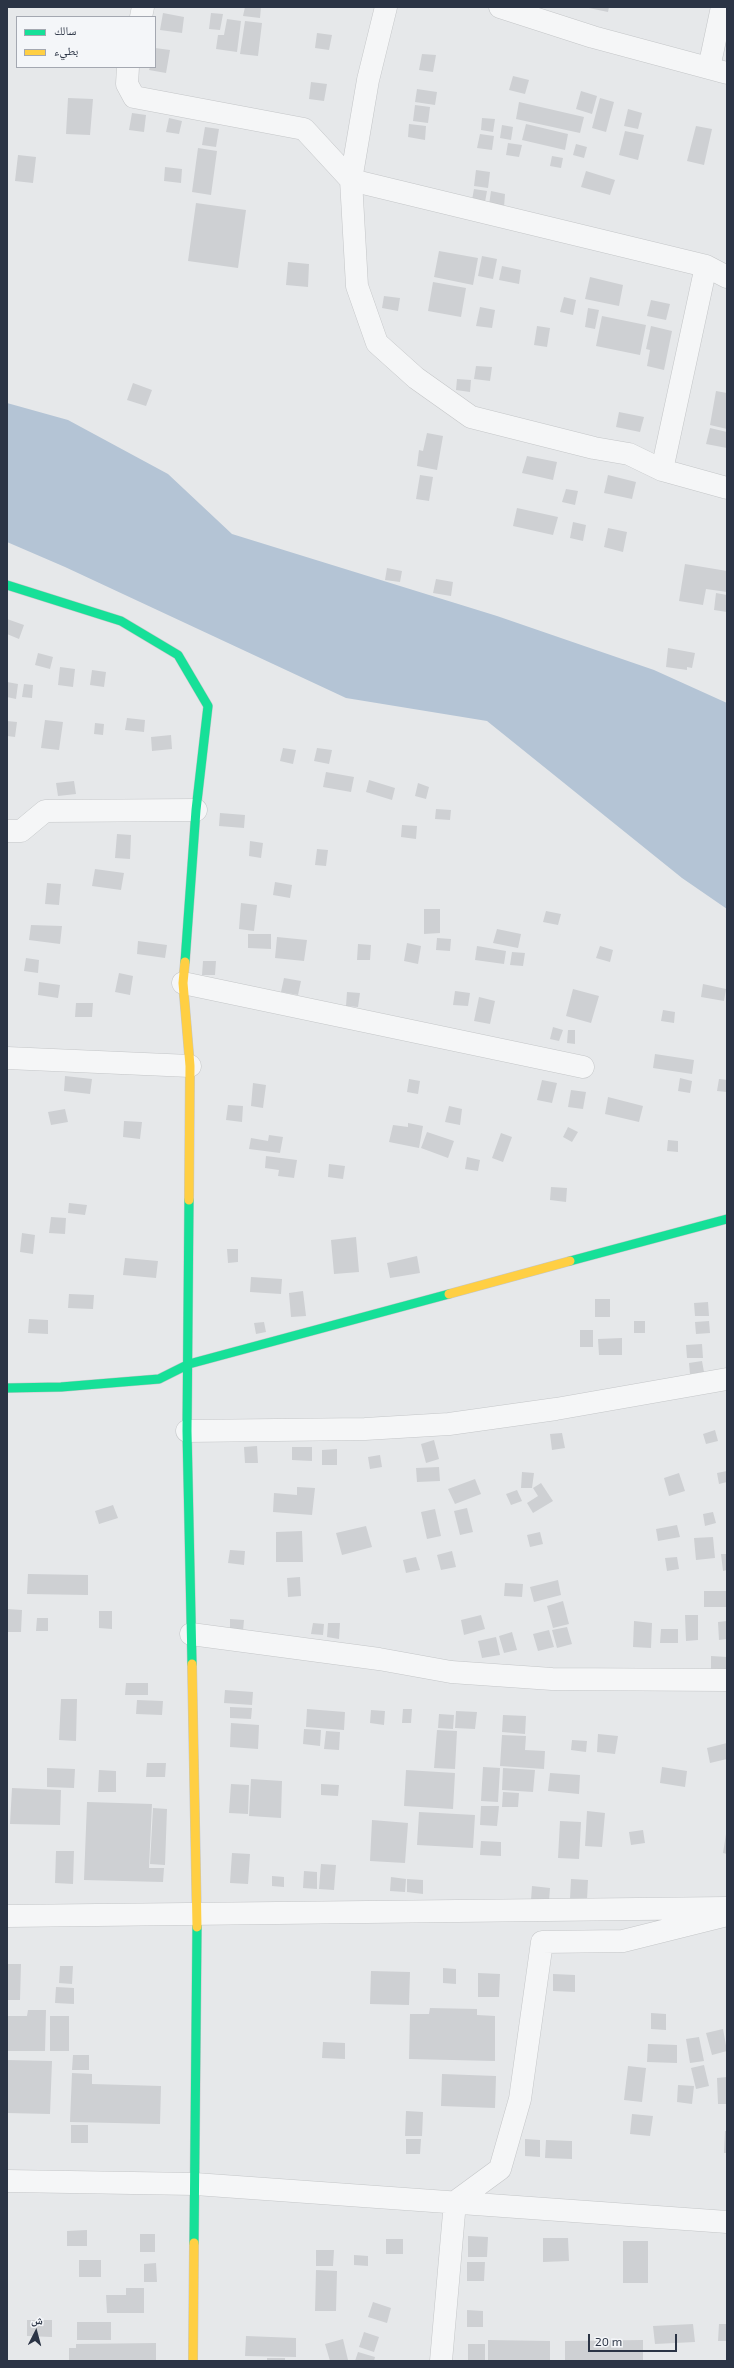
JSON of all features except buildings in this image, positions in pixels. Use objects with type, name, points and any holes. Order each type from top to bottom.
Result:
[{"type":"street","points":[[386,7],[368,80],[351,180],[356,286],[377,343],[416,378],[471,417],[594,448],[629,454],[662,470],[727,488]]},
{"type":"street","points":[[500,7],[593,37],[718,71],[722,7]]},
{"type":"street","points":[[128,68],[127,84],[134,97],[304,129],[351,180],[706,266],[727,277]]},
{"type":"street","points":[[662,470],[706,266]]},
{"type":"street","points":[[7,585],[121,621],[178,655],[208,706],[196,810],[183,983],[190,1066],[189,1364],[187,1431],[198,1914],[193,2361]]},
{"type":"street","points":[[7,831],[21,832],[45,811],[196,810]]},
{"type":"street","points":[[183,983],[583,1067]]},
{"type":"street","points":[[7,1058],[190,1066]]},
{"type":"street","points":[[7,1388],[61,1387],[160,1379],[189,1364],[727,1219]]},
{"type":"street","points":[[187,1431],[365,1429],[450,1424],[556,1409],[727,1379]]},
{"type":"street","points":[[191,1634],[379,1659],[451,1672],[552,1679],[727,1680]]},
{"type":"street","points":[[7,1916],[727,1908]]},
{"type":"street","points":[[441,2361],[455,2202],[500,2169],[520,2099],[542,1942],[622,1941],[727,1915]]},
{"type":"street","points":[[7,2181],[195,2184],[727,2222]]},
{"type":"water","points":[[7,403],[68,420],[168,474],[232,534],[497,616],[654,670],[727,703],[727,909],[682,878],[487,721],[346,698],[65,567],[7,542]]},
{"type":"traffic: fast","points":[[7,585],[121,621],[178,655],[208,706],[196,810],[185,962]]},
{"type":"traffic: fast","points":[[189,1200],[187,1431],[192,1664]]},
{"type":"traffic: fast","points":[[570,1261],[727,1219]]},
{"type":"traffic: fast","points":[[7,1388],[61,1387],[159,1379],[189,1364],[449,1294]]},
{"type":"traffic: fast","points":[[194,2243],[197,1927]]},
{"type":"traffic: slow","points":[[185,962],[183,983],[190,1066],[189,1200]]},
{"type":"traffic: slow","points":[[449,1294],[570,1261]]},
{"type":"traffic: slow","points":[[192,1664],[197,1927]]},
{"type":"traffic: slow","points":[[193,2361],[194,2243]]}]
